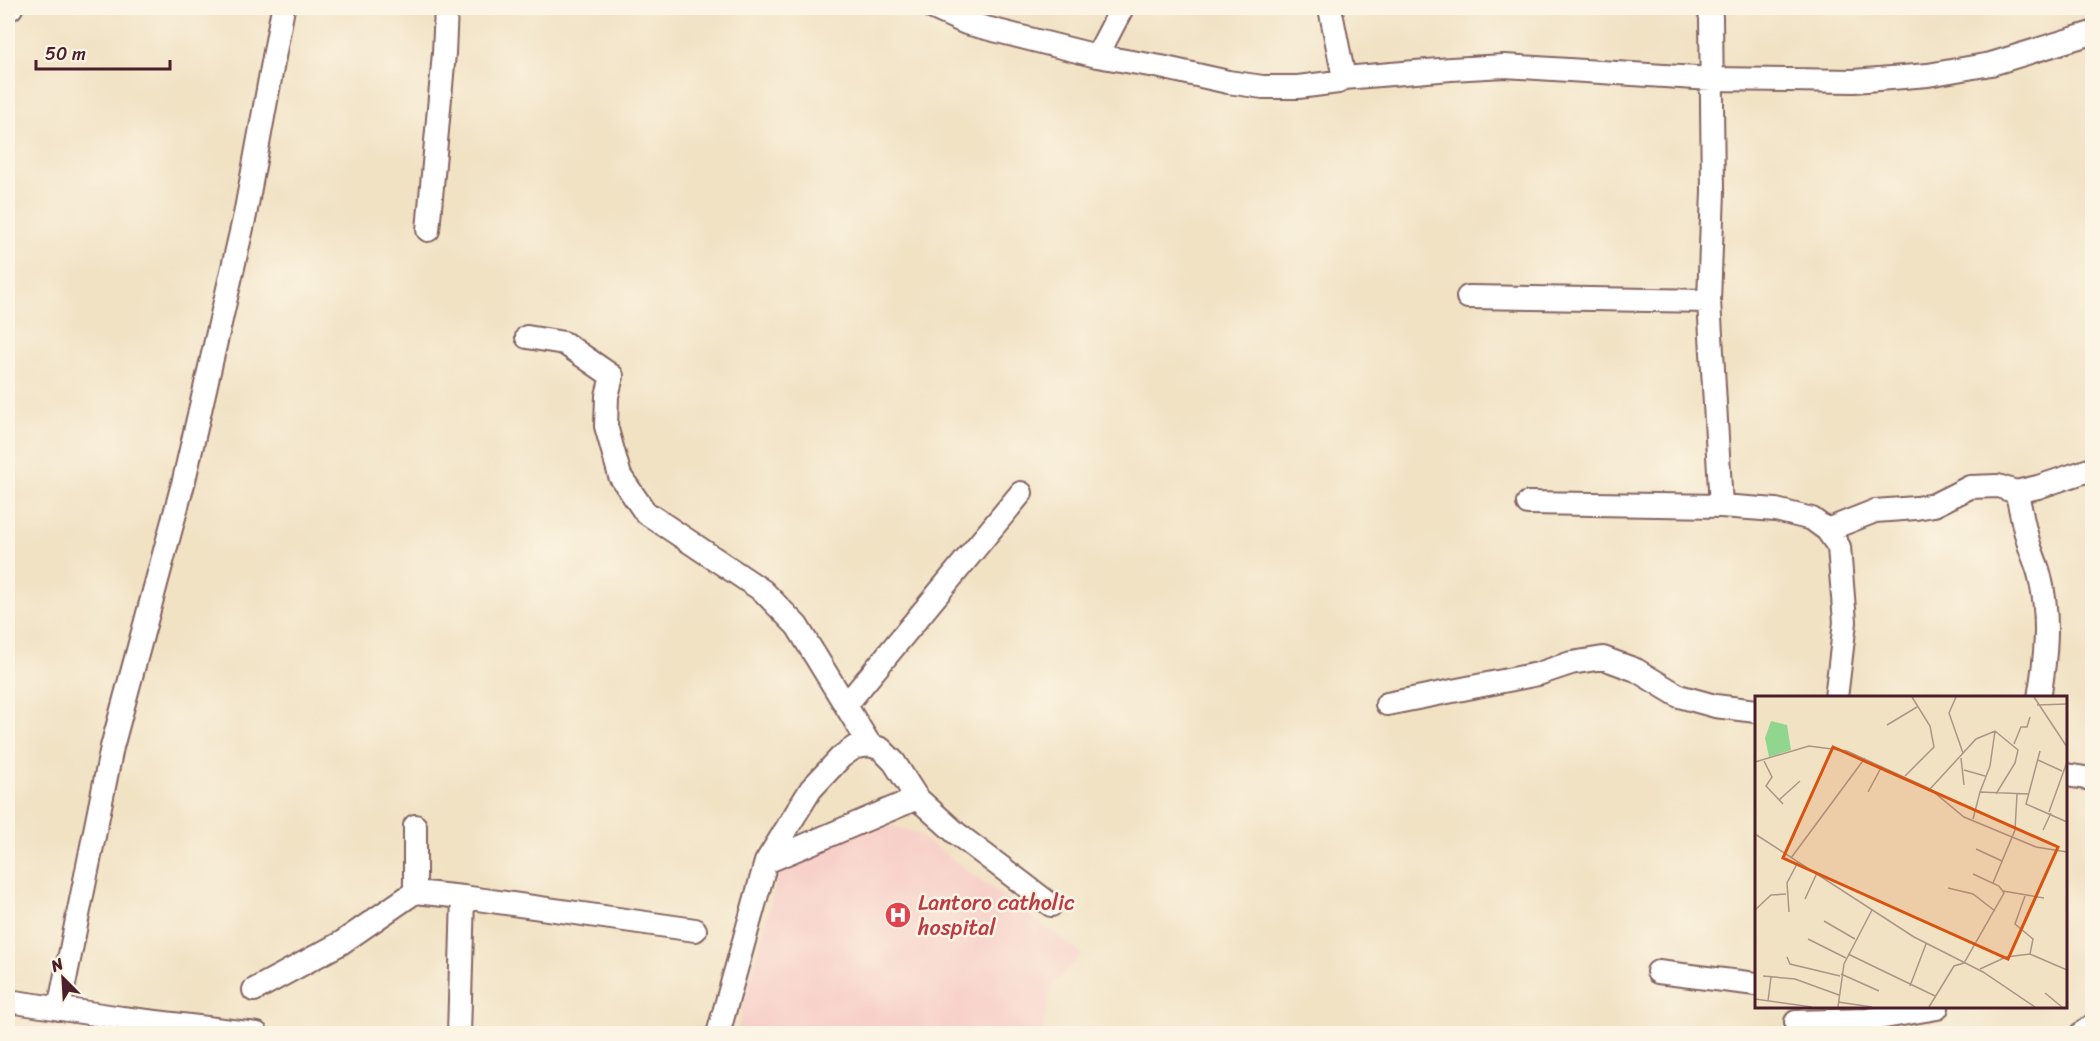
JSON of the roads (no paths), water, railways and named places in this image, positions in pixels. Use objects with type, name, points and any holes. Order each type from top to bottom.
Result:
[{"type":"street","points":[[59,1009],[112,747],[184,480],[245,215],[283,8]]},
{"type":"street","points":[[428,230],[441,97],[446,8]]},
{"type":"street","points":[[933,8],[966,23],[1097,56],[1263,87],[1298,87],[1338,82],[1344,78],[1504,66],[1712,79],[1854,81],[1929,75],[1990,64],[2092,33]]},
{"type":"street","points":[[1097,56],[1122,8]]},
{"type":"street","points":[[1330,8],[1344,78]]},
{"type":"street","points":[[1708,8],[1711,17],[1713,191],[1709,301],[1721,506]]},
{"type":"street","points":[[1468,297],[1709,301]]},
{"type":"street","points":[[527,337],[564,343],[612,376],[607,396],[606,426],[620,476],[645,512],[763,591],[797,626],[870,745]]},
{"type":"street","points":[[1827,530],[1875,511],[1916,508],[1934,504],[1970,487],[1998,486],[2016,492],[2092,469]]},
{"type":"street","points":[[2016,492],[2022,508],[2026,536],[2040,576],[2048,619],[2039,696]]},
{"type":"street","points":[[846,705],[1021,493]]},
{"type":"street","points":[[1528,503],[1721,506],[1776,510],[1812,519],[1827,530],[1839,547],[1845,622],[1836,696]]},
{"type":"street","points":[[1387,704],[1538,674],[1571,663],[1604,658],[1636,670],[1679,696],[1715,706],[1755,711]]},
{"type":"street","points":[[718,1034],[766,861],[811,789],[840,757],[855,747],[870,745],[881,749],[894,762],[917,798],[956,834],[1051,905]]},
{"type":"street","points":[[2067,775],[2092,779]]},
{"type":"street","points":[[766,861],[917,798]]},
{"type":"street","points":[[415,826],[415,892]]},
{"type":"street","points":[[254,990],[341,943],[415,892],[695,930]]},
{"type":"street","points":[[459,1034],[463,897]]},
{"type":"street","points":[[1658,972],[1755,984]]},
{"type":"street","points":[[8,1001],[59,1009],[121,1026],[257,1034]]},
{"type":"street","points":[[1796,1021],[1867,1020],[1938,1008]]},
{"type":"street","points":[[2081,1034],[2092,1026]]},
{"type":"place","name":"Lantoro catholic hospital","points":[[898,915]]}]
